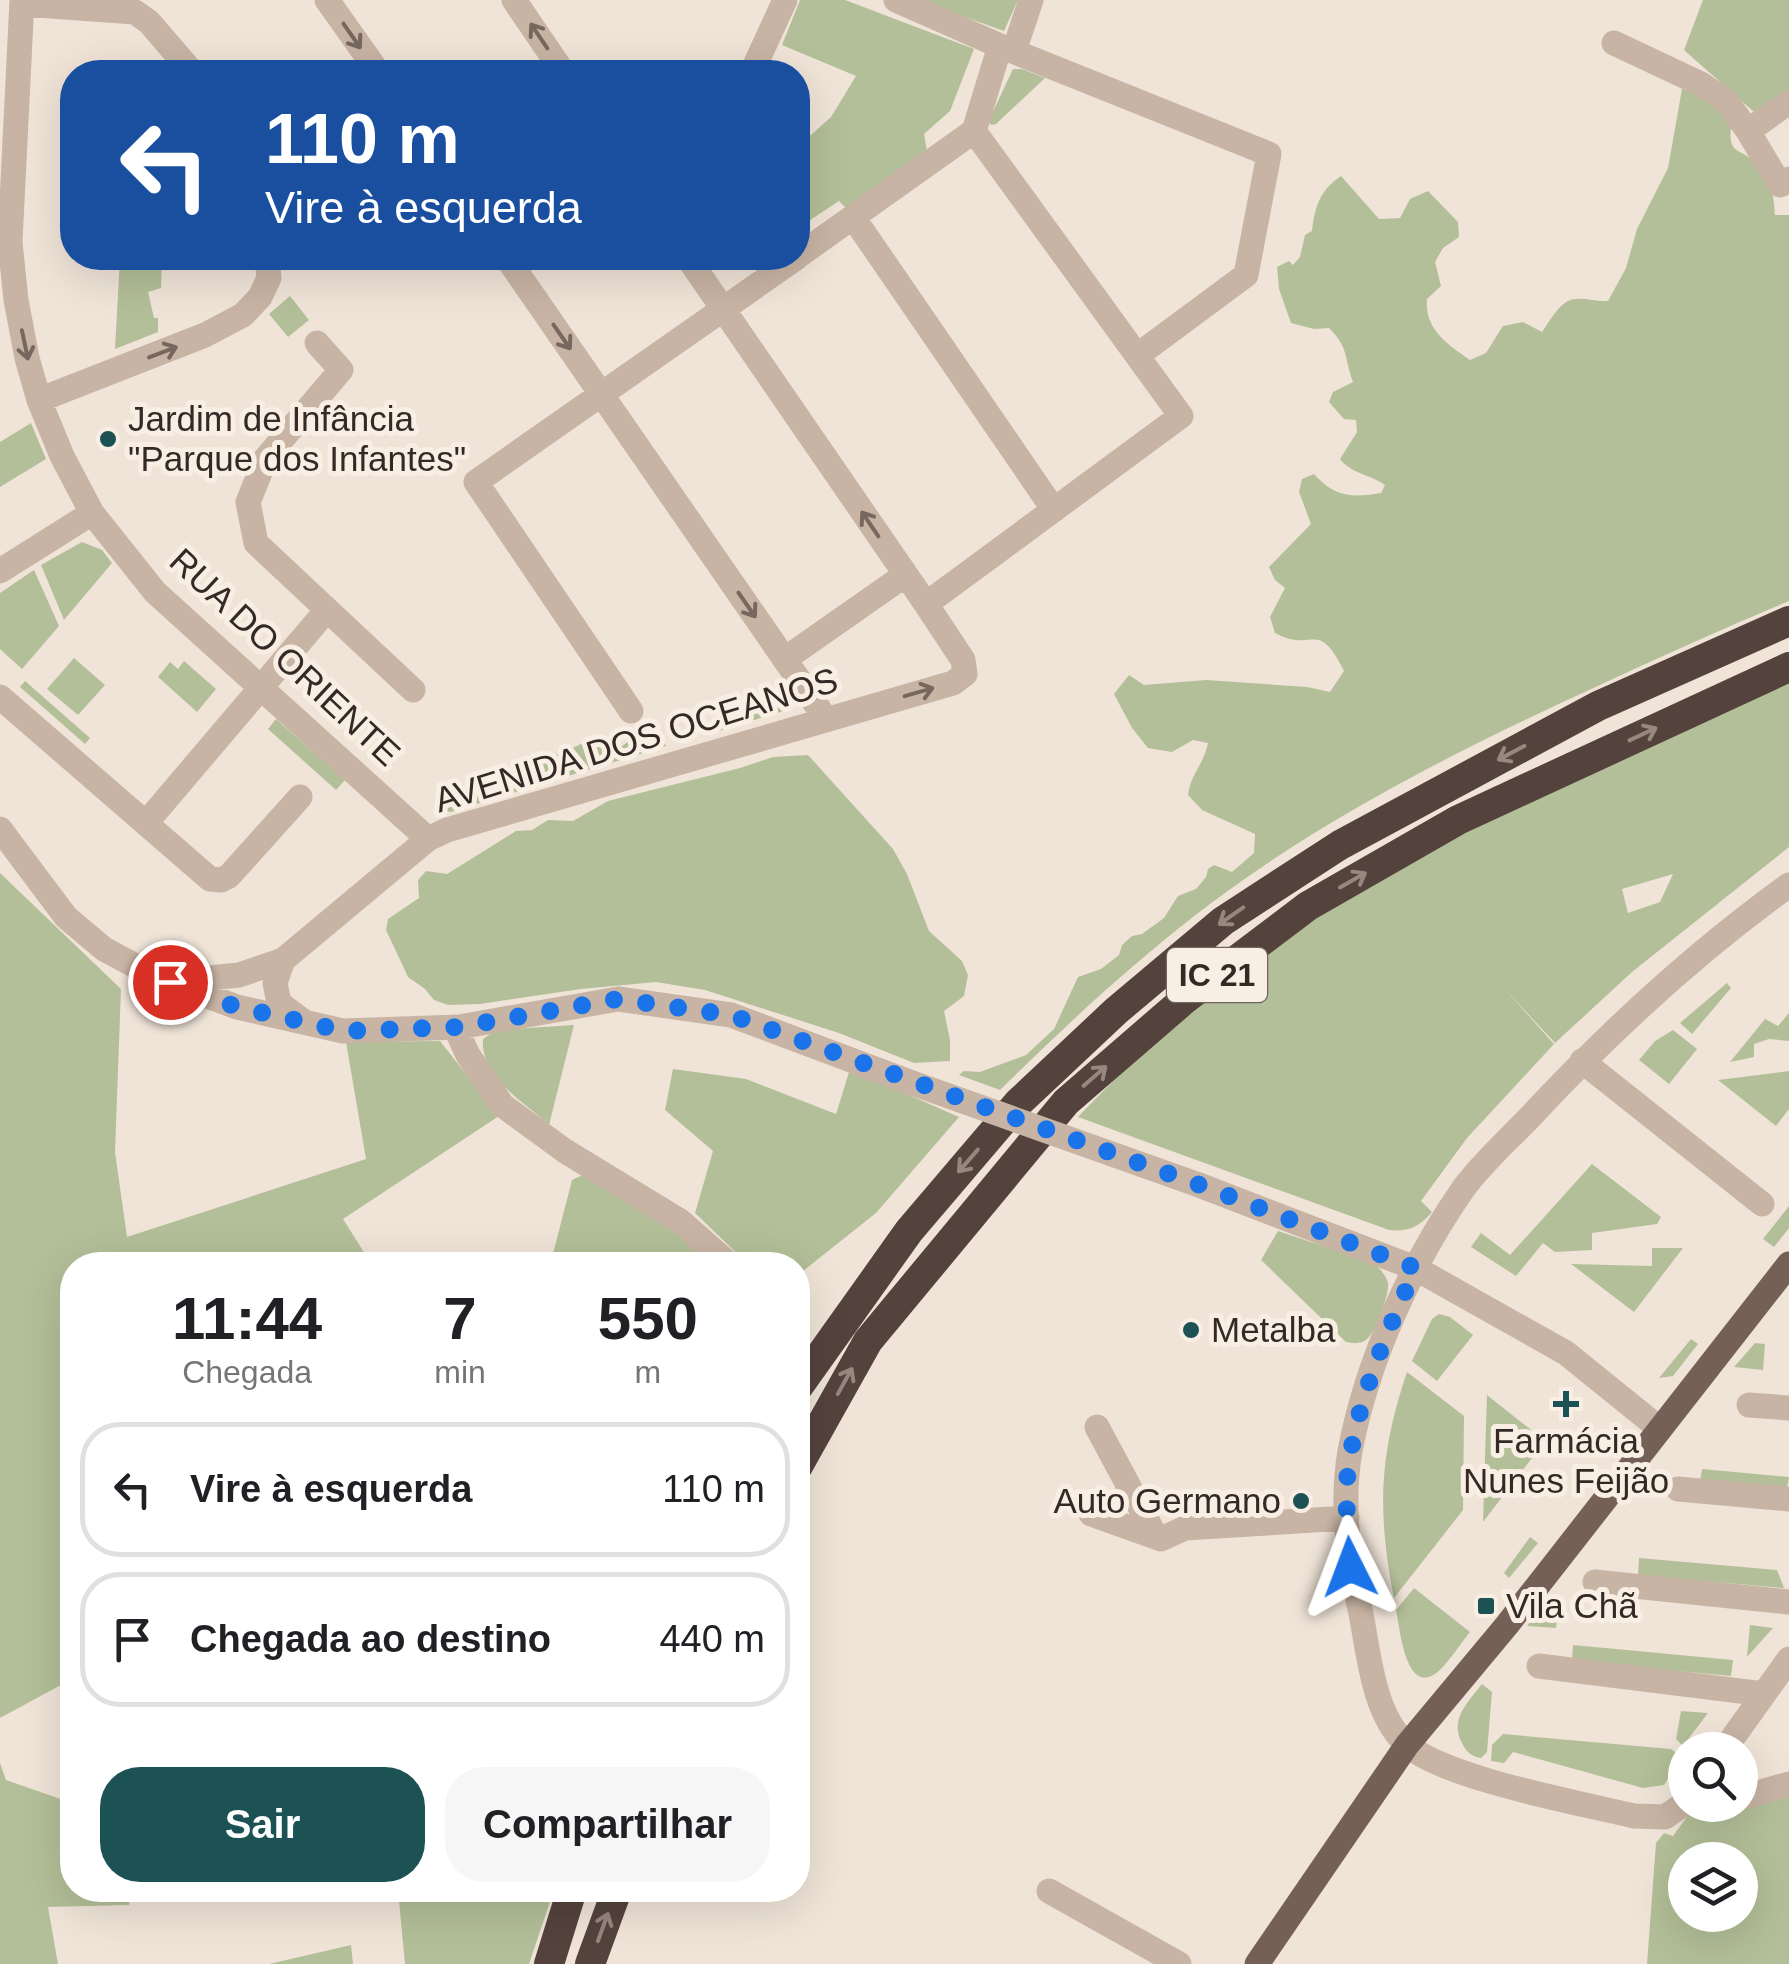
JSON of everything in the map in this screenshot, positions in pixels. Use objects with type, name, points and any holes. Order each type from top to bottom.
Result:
[{"type":"highway","name":"IC 21","points":[[810,1370],[908,1230],[1018,1103],[1116,1011],[1223,921],[1340,845],[1598,706],[1789,621]]},
{"type":"highway","name":"IC 21","points":[[810,1445],[868,1342],[1066,1102],[1185,999],[1308,906],[1458,820],[1789,667]]},
{"type":"highway","points":[[549,1964],[568,1902]]},
{"type":"highway","points":[[590,1964],[612,1902]]},
{"type":"main road","points":[[1257,1964],[1407,1745],[1789,1264]]},
{"type":"street","points":[[327,0],[370,60]]},
{"type":"street","points":[[514,0],[555,60]]},
{"type":"street","points":[[758,60],[785,0]]},
{"type":"street","points":[[896,0],[1269,154],[1246,276],[1138,355]]},
{"type":"street","points":[[810,248],[974,131],[1031,0]]},
{"type":"street","points":[[22,2],[135,12],[149,22],[182,60]]},
{"type":"street","name":"RUA DO ORIENTE","points":[[22,2],[10,242],[16,300],[39,400],[62,456],[92,513],[155,592],[428,838]]},
{"type":"street","points":[[1614,43],[1701,84],[1726,102],[1780,185],[1789,179]]},
{"type":"street","points":[[1748,131],[1789,102]]},
{"type":"street","points":[[696,270],[926,604],[1180,416],[974,131]]},
{"type":"street","points":[[853,217],[1054,510]]},
{"type":"street","points":[[39,400],[243,316],[260,297],[269,270]]},
{"type":"street","points":[[515,270],[826,719]]},
{"type":"street","points":[[631,710],[476,482],[778,270]]},
{"type":"street","points":[[317,343],[341,370],[266,458],[248,502],[256,543],[413,690]]},
{"type":"street","points":[[0,572],[92,513]]},
{"type":"street","points":[[785,660],[906,575]]},
{"type":"street","name":"AVENIDA DOS OCEANOS","points":[[170,982],[238,975],[282,960],[428,838],[954,683],[965,674],[962,660],[926,604]]},
{"type":"street","points":[[146,823],[326,611]]},
{"type":"street","points":[[0,697],[210,878],[220,880],[229,876],[300,797]]},
{"type":"street","points":[[0,829],[66,917],[104,949],[170,982],[237,1007],[344,1031],[455,1027],[618,999],[731,1015],[1200,1185],[1416,1268],[1566,1353],[1660,1429]]},
{"type":"street","points":[[1668,1816],[1634,1816],[1446,1768],[1407,1745],[1383,1712],[1350,1567],[1350,1452],[1379,1350],[1416,1268],[1465,1186],[1582,1061],[1728,930],[1789,885]]},
{"type":"street","points":[[282,960],[275,983],[279,1003],[308,1024]]},
{"type":"street","points":[[455,1027],[468,1055],[502,1105],[565,1151],[680,1221],[715,1252]]},
{"type":"street","points":[[1582,1061],[1762,1204]]},
{"type":"street","points":[[1749,1404],[1789,1408]]},
{"type":"street","points":[[1096,1428],[1156,1537]]},
{"type":"street","points":[[1678,1489],[1789,1500]]},
{"type":"street","points":[[1092,1514],[1161,1538],[1185,1528],[1347,1518]]},
{"type":"street","points":[[1595,1582],[1789,1602]]},
{"type":"street","points":[[1737,1732],[1789,1659]]},
{"type":"street","points":[[1539,1666],[1764,1694]]},
{"type":"street","points":[[1758,1793],[1789,1784]]},
{"type":"street","points":[[1049,1892],[1179,1964]]},
{"type":"green space","points":[[800,0],[845,0],[974,49],[950,111],[924,134],[927,151],[850,212],[839,201],[810,220],[810,136],[831,117],[856,76],[782,45]]},
{"type":"green space","points":[[917,0],[1018,0],[1004,31]]},
{"type":"green space","points":[[1703,0],[1789,0],[1789,93],[1754,112],[1684,50]]},
{"type":"green space","points":[[1013,69],[1045,78],[991,125],[989,120]]},
{"type":"green space","points":[[1682,89],[1709,97],[1731,128],[1734,147],[1764,175],[1775,215],[1789,215],[1789,601],[1536,715],[1383,793],[1285,851],[1193,917],[1094,1001],[1000,1090],[959,1075],[964,1071],[980,1072],[1026,1055],[1054,1029],[1078,977],[1101,969],[1119,955],[1122,945],[1132,936],[1142,934],[1164,918],[1178,896],[1196,889],[1208,869],[1214,865],[1232,872],[1254,853],[1255,834],[1202,810],[1188,795],[1208,743],[1193,740],[1172,752],[1148,748],[1132,728],[1114,694],[1129,675],[1144,685],[1206,680],[1330,692],[1344,671],[1327,645],[1275,633],[1270,617],[1285,588],[1275,580],[1269,567],[1311,524],[1299,492],[1302,479],[1314,474],[1329,487],[1352,495],[1381,493],[1385,485],[1340,459],[1357,432],[1356,420],[1344,419],[1329,402],[1333,392],[1353,382],[1340,341],[1329,328],[1291,323],[1279,289],[1277,267],[1289,261],[1293,265],[1300,257],[1323,193],[1341,176],[1379,219],[1400,218],[1410,199],[1428,191],[1458,222],[1459,237],[1443,248],[1435,262],[1441,286],[1427,299],[1427,310],[1439,335],[1470,360],[1486,353],[1503,326],[1523,322],[1542,332],[1556,311],[1571,300],[1608,301],[1626,268],[1637,229],[1668,168]]},
{"type":"green space","points":[[119,270],[162,270],[161,288],[148,292],[154,318],[158,318],[158,332],[115,349]]},
{"type":"green space","points":[[290,296],[309,320],[288,337],[269,314]]},
{"type":"green space","points":[[31,423],[46,459],[0,487],[0,442]]},
{"type":"green space","points":[[82,542],[102,550],[112,563],[64,620],[41,565]]},
{"type":"green space","points":[[34,570],[59,626],[22,669],[0,649],[0,593]]},
{"type":"green space","points":[[74,658],[105,685],[78,715],[47,689]]},
{"type":"green space","points":[[184,661],[216,689],[197,712],[158,677],[170,662],[178,669]]},
{"type":"green space","points":[[25,681],[90,738],[85,744],[20,687]]},
{"type":"green space","points":[[1789,682],[1789,847],[1632,972],[1555,1043],[1503,987],[1554,1044],[1467,1138],[1421,1201],[1432,1212],[1418,1225],[1389,1230],[1078,1117],[1123,1072],[1220,988],[1381,878],[1529,798]],"holes":[[[1673,874],[1660,902],[1628,913],[1622,889]]]},
{"type":"green space","points":[[777,687],[784,689],[792,701],[790,709],[712,733]]},
{"type":"green space","points":[[276,719],[345,780],[336,790],[268,729]]},
{"type":"green space","points":[[652,726],[666,746],[450,812],[435,808],[595,738],[622,746]]},
{"type":"green space","points":[[808,755],[893,849],[929,931],[962,961],[968,975],[964,996],[944,1011],[950,1061],[914,1063],[839,1033],[705,990],[656,982],[448,1005],[434,1000],[408,977],[386,930],[388,919],[419,898],[418,880],[426,871],[447,874],[516,831],[532,830],[548,820],[573,821],[608,801],[773,757]]},
{"type":"green space","points":[[0,873],[121,989],[115,1152],[127,1237],[366,1159],[346,1042],[440,1041],[499,1116],[343,1219],[364,1252],[60,1252],[60,1686],[0,1718]]},
{"type":"green space","points":[[1727,983],[1731,988],[1692,1034],[1680,1023]]},
{"type":"green space","points":[[1789,1013],[1789,1041],[1769,1039],[1754,1044],[1754,1057],[1730,1062],[1765,1019],[1778,1026]]},
{"type":"green space","points":[[574,1025],[549,1125],[496,1077],[488,1065],[483,1039],[496,1030]]},
{"type":"green space","points":[[1673,1030],[1697,1049],[1669,1084],[1639,1060],[1655,1041]]},
{"type":"green space","points":[[673,1069],[746,1079],[836,1114],[850,1069],[959,1117],[876,1213],[810,1265],[810,1252],[736,1252],[695,1213],[713,1151],[665,1110]]},
{"type":"green space","points":[[1789,1071],[1789,1109],[1776,1126],[1718,1080]]},
{"type":"green space","points":[[1592,1164],[1661,1217],[1657,1224],[1592,1233],[1592,1250],[1555,1252],[1543,1243],[1516,1276],[1471,1247],[1481,1233],[1510,1255]]},
{"type":"green space","points":[[585,1174],[700,1252],[553,1252],[572,1180]]},
{"type":"green space","points":[[1789,1206],[1789,1228],[1774,1247],[1763,1239]]},
{"type":"green space","points":[[1278,1231],[1374,1263],[1382,1272],[1388,1283],[1387,1295],[1367,1339],[1346,1342],[1261,1260]]},
{"type":"green space","points":[[1652,1248],[1683,1248],[1634,1312],[1571,1264],[1652,1266]]},
{"type":"green space","points":[[1439,1314],[1450,1317],[1473,1335],[1437,1381],[1412,1361],[1432,1319]]},
{"type":"green space","points":[[1691,1339],[1698,1344],[1673,1376],[1659,1378]]},
{"type":"green space","points":[[1755,1343],[1765,1344],[1763,1370],[1734,1367]]},
{"type":"green space","points":[[1407,1372],[1464,1416],[1463,1510],[1394,1598],[1385,1538],[1384,1484],[1391,1430]]},
{"type":"green space","points":[[1487,1395],[1545,1441],[1483,1522]]},
{"type":"green space","points":[[1702,1469],[1789,1477],[1787,1489],[1700,1481]]},
{"type":"green space","points":[[1530,1537],[1538,1543],[1509,1578],[1504,1573]]},
{"type":"green space","points":[[1639,1558],[1777,1570],[1784,1588],[1638,1575]]},
{"type":"green space","points":[[1414,1588],[1470,1632],[1444,1666],[1429,1677],[1419,1676],[1412,1669],[1396,1610]]},
{"type":"green space","points":[[1549,1597],[1558,1603],[1556,1628],[1527,1626]]},
{"type":"green space","points":[[1750,1625],[1773,1628],[1747,1657]]},
{"type":"green space","points":[[1573,1645],[1733,1660],[1731,1676],[1572,1661]]},
{"type":"green space","points":[[1482,1684],[1492,1692],[1487,1752],[1481,1758],[1466,1749],[1458,1727],[1462,1712]]},
{"type":"green space","points":[[1681,1711],[1708,1713],[1694,1732],[1677,1732]]},
{"type":"green space","points":[[1503,1734],[1668,1749],[1668,1779],[1664,1785],[1643,1788],[1513,1752],[1504,1763],[1491,1761],[1492,1745]]},
{"type":"green space","points":[[0,1763],[6,1780],[60,1799],[60,1902],[129,1902],[48,1907],[58,1964],[0,1964]]},
{"type":"green space","points":[[1789,1789],[1789,1964],[1647,1964],[1656,1843],[1664,1833],[1673,1836],[1683,1822],[1758,1822],[1758,1799]]},
{"type":"green space","points":[[399,1902],[550,1902],[529,1964],[405,1964]]},
{"type":"green space","points":[[351,1945],[353,1964],[269,1964]]},
{"type":"place","name":"Jardim de Infância \"Parque dos Infantes\"","points":[[108,439]]},
{"type":"place","name":"Metalba","points":[[1191,1330]]},
{"type":"place","name":"Farmácia Nunes Feijão","points":[[1566,1404]]},
{"type":"place","name":"Auto Germano","points":[[1301,1501]]},
{"type":"place","name":"Vila Chã","points":[[1486,1606]]},
{"type":"route","points":[[170,982],[237,1007],[344,1031],[459,1027],[618,999],[731,1015],[1200,1185],[1416,1268],[1379,1350],[1350,1452],[1350,1567]]}]
